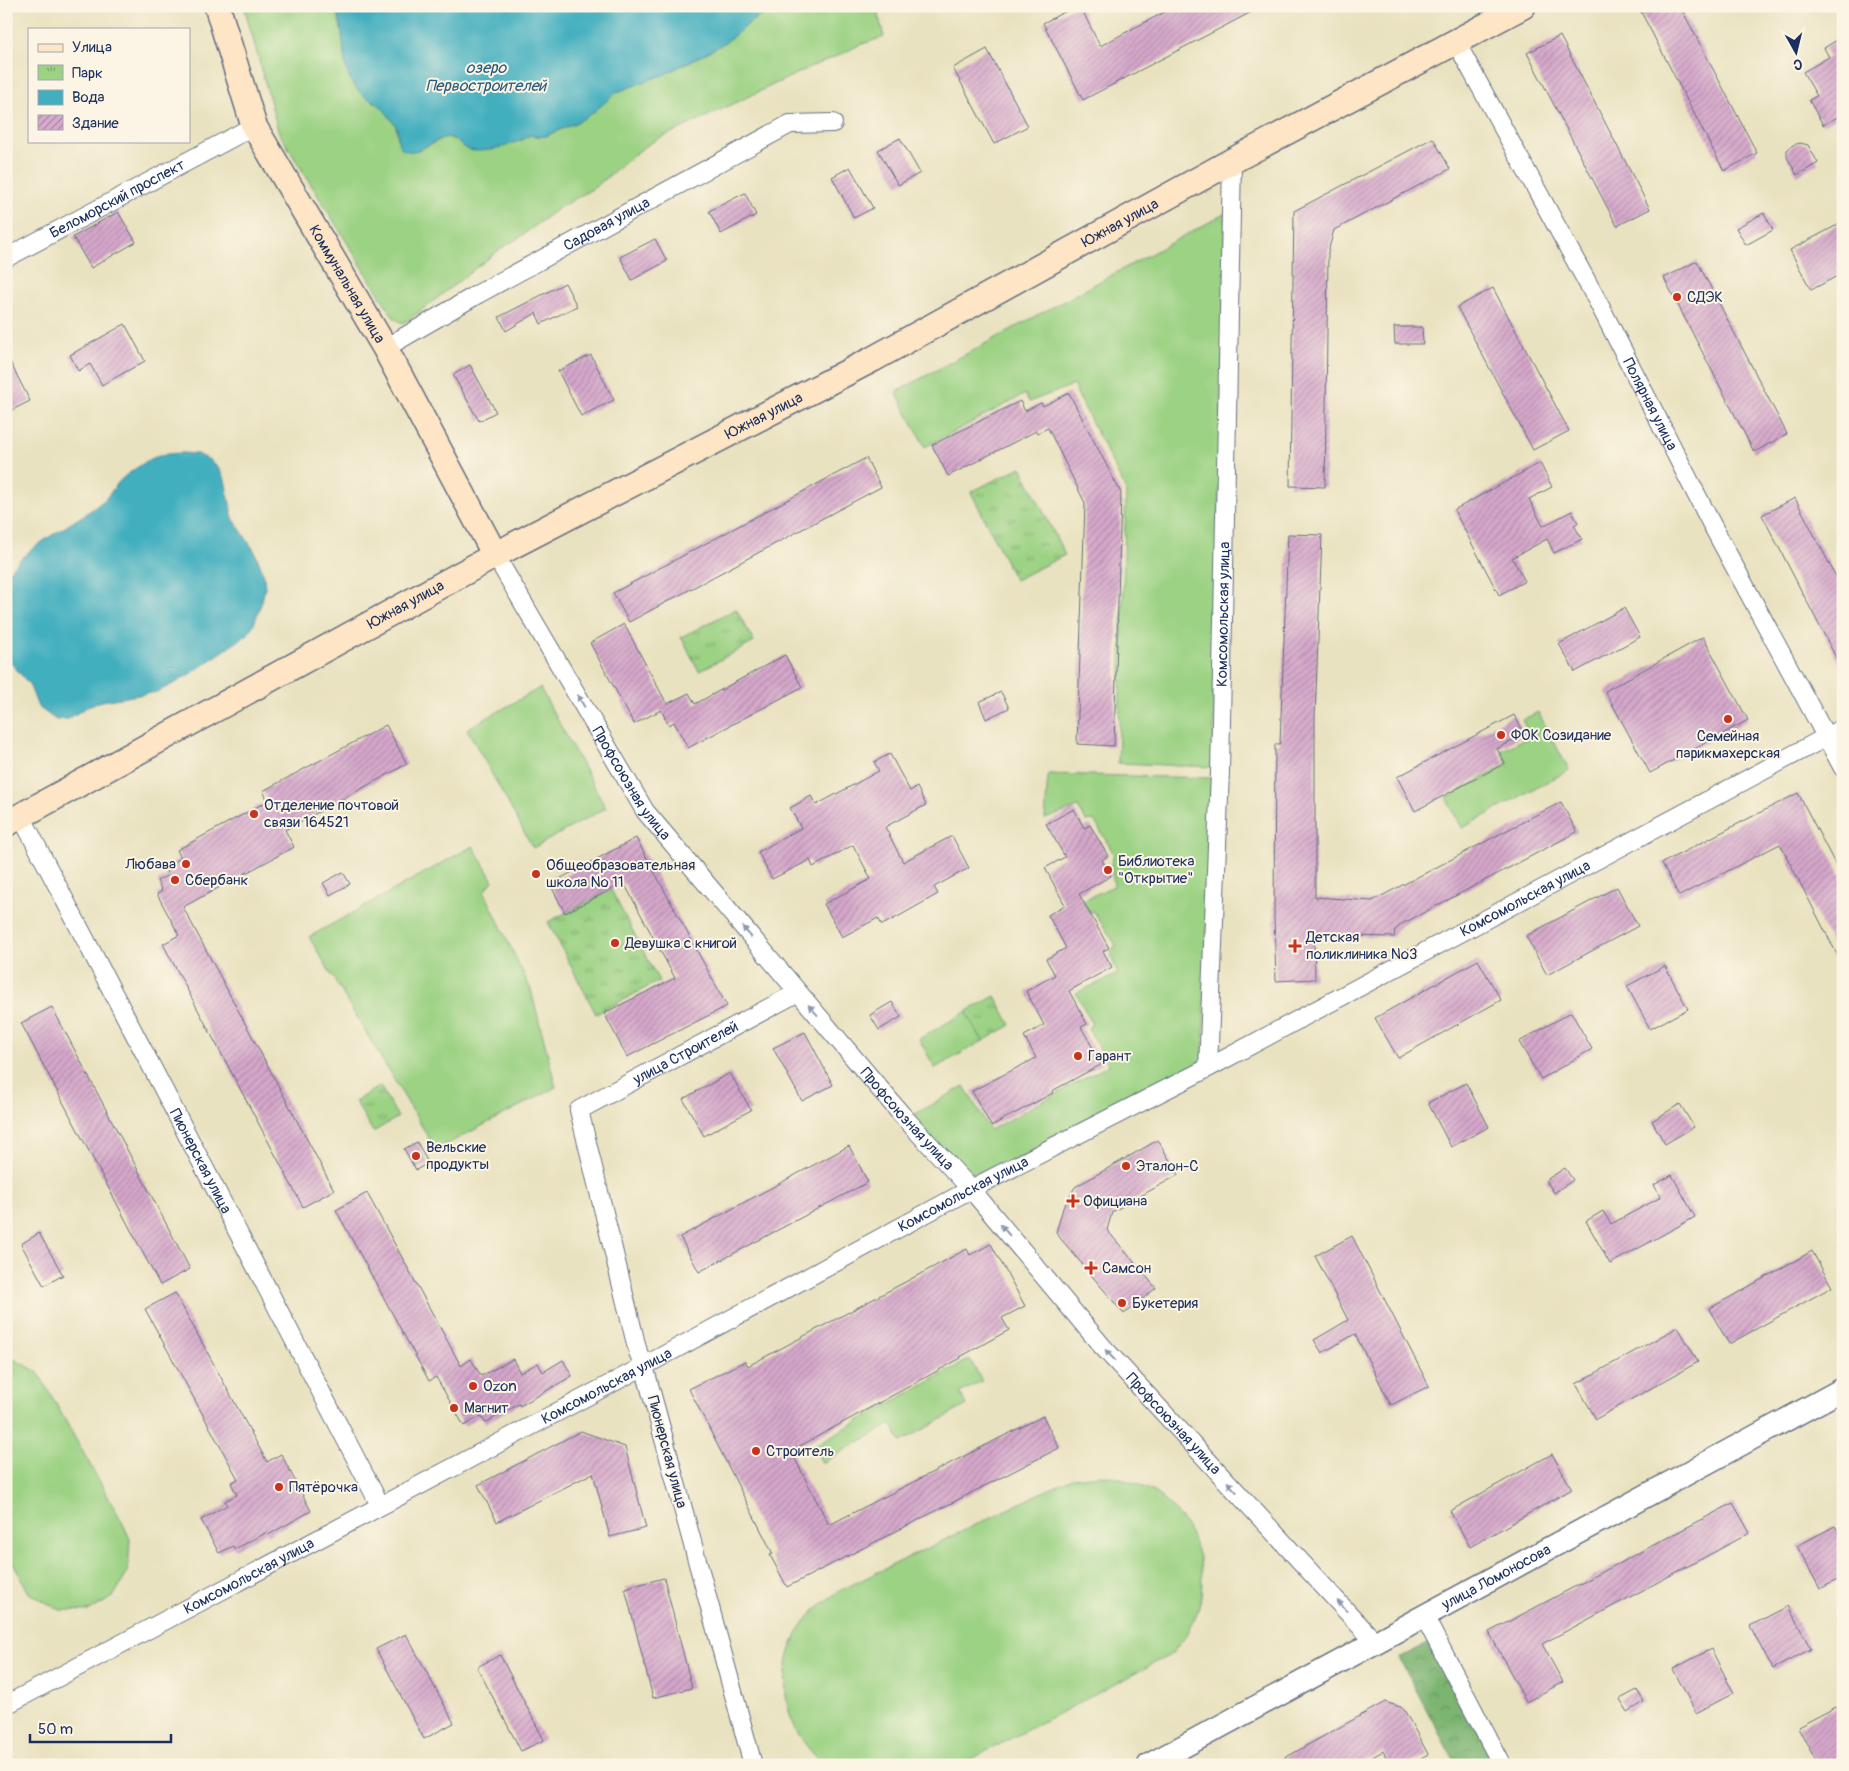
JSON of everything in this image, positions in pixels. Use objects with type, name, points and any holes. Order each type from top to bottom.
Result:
[{"type":"main road","name":"Коммунальная улица","points":[[217,6],[254,126],[385,348],[495,555]]},
{"type":"main road","name":"Южная улица","points":[[14,820],[495,555],[873,358],[1232,161],[1523,6]]},
{"type":"street","name":"Полярная улица","points":[[1456,42],[1598,302],[1711,522],[1843,768]]},
{"type":"street","name":"Садовая улица","points":[[385,348],[478,294],[790,124],[833,123]]},
{"type":"street","name":"Беломорский проспект","points":[[6,258],[254,126]]},
{"type":"street","name":"Комсомольская улица","points":[[1208,1068],[1220,772],[1232,161]]},
{"type":"street","name":"Профсоюзная улица","points":[[495,555],[645,811],[896,1108],[971,1189],[1102,1346],[1375,1642]]},
{"type":"street","name":"Комсомольская улица","points":[[6,1705],[644,1366],[971,1189],[1208,1068],[1843,728]]},
{"type":"street","name":"Пионерская улица","points":[[14,820],[380,1505]]},
{"type":"street","name":"улица Строителей","points":[[579,1110],[791,996]]},
{"type":"street","name":"Пионерская улица","points":[[579,1110],[638,1352],[644,1366],[753,1765]]},
{"type":"street","name":"улица Ломоносова","points":[[1149,1765],[1843,1389]]},
{"type":"street","points":[[1424,1616],[1502,1765]]},
{"type":"green space","points":[[244,6],[335,6],[341,27],[346,67],[362,94],[382,107],[396,126],[398,141],[416,151],[447,137],[458,141],[466,149],[492,150],[515,141],[523,140],[530,135],[537,137],[546,136],[591,114],[617,92],[665,74],[712,50],[727,41],[753,20],[779,6],[876,6],[884,37],[859,45],[659,138],[644,147],[594,188],[557,209],[520,237],[503,247],[410,319],[402,323],[394,318],[279,133]]},
{"type":"green space","points":[[1226,213],[1213,767],[1118,763],[1126,490],[1073,385],[1029,402],[1025,394],[925,447],[896,392]]},
{"type":"green space","points":[[1021,467],[1065,555],[1015,580],[971,492]]},
{"type":"green space","points":[[736,609],[754,642],[699,671],[681,637]]},
{"type":"green space","points":[[540,688],[606,808],[533,848],[467,729]]},
{"type":"green space","points":[[1538,712],[1569,770],[1462,828],[1446,798],[1508,764],[1501,751],[1530,736],[1522,720]]},
{"type":"green space","points":[[1048,774],[1211,778],[1203,1064],[974,1182],[910,1117],[964,1086],[990,1130],[1109,1065],[1088,1029],[1092,1023],[1076,993],[1118,974],[1110,953],[1116,945],[1094,912],[1089,912],[1083,900],[1114,886],[1111,864],[1114,854],[1094,820],[1086,821],[1078,807],[1045,819]]},
{"type":"green space","points":[[473,846],[493,881],[484,891],[531,990],[556,1087],[436,1150],[309,937]]},
{"type":"green space","points":[[611,890],[659,981],[596,1014],[548,922]]},
{"type":"green space","points":[[995,996],[1011,1025],[983,1041],[966,1012]]},
{"type":"green space","points":[[966,1012],[983,1041],[935,1068],[919,1039]]},
{"type":"green space","points":[[380,1086],[398,1117],[373,1132],[355,1101]]},
{"type":"green space","points":[[6,1355],[38,1372],[130,1539],[128,1572],[113,1597],[89,1611],[60,1610],[29,1593],[6,1549]]},
{"type":"green space","name":"Строитель","points":[[970,1359],[982,1381],[960,1393],[967,1405],[901,1442],[891,1424],[822,1463],[813,1446]]},
{"type":"green space","points":[[1100,1475],[1136,1483],[1155,1493],[1170,1505],[1182,1520],[1191,1536],[1198,1554],[1201,1573],[1198,1611],[1184,1639],[1172,1654],[960,1765],[824,1765],[797,1731],[789,1712],[786,1698],[786,1670],[789,1656],[799,1630],[810,1615],[839,1591],[1072,1478]]},
{"type":"green space","points":[[1433,1641],[1498,1765],[1456,1765],[1399,1658]]},
{"type":"water","name":"озеро Первостроителей","points":[[335,6],[779,6],[753,20],[727,41],[712,50],[665,74],[617,92],[591,114],[546,136],[537,137],[530,135],[509,145],[481,151],[467,149],[454,139],[447,137],[418,150],[408,151],[400,148],[396,126],[385,111],[377,103],[360,92],[351,81],[346,67],[341,25]]},
{"type":"water","points":[[184,453],[197,454],[210,460],[219,469],[225,480],[233,518],[255,552],[264,576],[265,588],[254,624],[247,635],[181,680],[157,692],[102,701],[90,705],[68,719],[56,720],[38,707],[29,684],[11,663],[6,653],[6,575],[28,553],[103,501],[131,471],[156,457]]},
{"type":"building","points":[[1076,6],[1080,6],[1100,46],[1176,6],[1263,6],[1083,100],[1043,23]]},
{"type":"building","points":[[1638,6],[1680,6],[1757,153],[1724,171]]},
{"type":"building","points":[[1560,36],[1650,209],[1617,226],[1527,53]]},
{"type":"building","points":[[1837,40],[1843,49],[1843,96],[1837,100],[1843,114],[1823,125],[1809,100],[1817,96],[1803,72],[1829,57],[1824,48]]},
{"type":"building","points":[[987,49],[1028,126],[994,144],[953,68]]},
{"type":"building","points":[[900,138],[920,173],[898,185],[878,150]]},
{"type":"building","points":[[1433,138],[1450,169],[1334,230],[1328,252],[1325,487],[1290,486],[1294,211]]},
{"type":"building","points":[[1800,143],[1808,145],[1818,163],[1797,175],[1787,157],[1787,150],[1793,145]]},
{"type":"building","points":[[850,167],[873,208],[854,218],[832,177]]},
{"type":"building","points":[[745,193],[756,215],[721,234],[709,211]]},
{"type":"building","points":[[118,212],[136,242],[91,268],[73,237]]},
{"type":"building","points":[[1764,213],[1773,230],[1746,245],[1736,228]]},
{"type":"building","points":[[1843,222],[1843,273],[1811,290],[1790,250]]},
{"type":"building","points":[[655,239],[667,261],[632,280],[620,257]]},
{"type":"building","points":[[1697,261],[1787,434],[1754,452],[1664,278]]},
{"type":"building","points":[[565,283],[577,306],[541,324],[536,313],[506,331],[499,317]]},
{"type":"building","points":[[1493,288],[1569,431],[1533,450],[1457,307]]},
{"type":"building","points":[[125,324],[145,361],[102,385],[90,364],[78,371],[70,355]]},
{"type":"building","points":[[1394,327],[1422,327],[1423,344],[1395,344]]},
{"type":"building","points":[[6,354],[30,401],[6,413]]},
{"type":"building","points":[[591,355],[614,400],[581,416],[558,371]]},
{"type":"building","points":[[470,365],[496,412],[479,421],[453,375]]},
{"type":"building","points":[[1069,393],[1121,493],[1114,746],[1077,744],[1085,503],[1048,428],[1037,433],[1036,431],[948,476],[932,445],[1020,401],[1025,411],[1041,403],[1043,406]]},
{"type":"building","points":[[866,458],[881,487],[629,622],[613,593]]},
{"type":"building","points":[[1540,463],[1552,487],[1529,499],[1543,526],[1572,511],[1578,523],[1574,525],[1582,539],[1554,553],[1547,539],[1512,558],[1525,581],[1499,595],[1454,510]]},
{"type":"building","points":[[1795,498],[1843,590],[1843,671],[1762,515]]},
{"type":"building","points":[[1288,534],[1322,535],[1315,718],[1315,897],[1372,901],[1561,802],[1577,832],[1402,924],[1395,930],[1394,937],[1314,935],[1315,979],[1276,981],[1274,918],[1275,744],[1280,744]]},
{"type":"building","points":[[1624,608],[1640,637],[1575,672],[1559,644]]},
{"type":"building","points":[[624,624],[667,704],[689,693],[695,704],[785,655],[802,687],[688,748],[674,722],[669,725],[661,710],[634,724],[590,643]]},
{"type":"building","points":[[1703,637],[1748,720],[1650,773],[1605,691]]},
{"type":"building","points":[[1001,692],[1009,708],[986,719],[979,702]]},
{"type":"building","points":[[1514,715],[1525,734],[1497,749],[1505,763],[1415,811],[1397,777]]},
{"type":"building","points":[[386,725],[407,764],[285,830],[294,847],[183,907],[334,1190],[303,1207],[163,944],[179,935],[157,894],[162,891],[157,881],[168,875],[164,867],[181,858],[177,850],[268,801],[263,791]]},
{"type":"building","points":[[890,754],[910,791],[917,787],[926,805],[885,827],[903,862],[952,836],[969,868],[934,887],[938,894],[901,915],[882,925],[878,918],[842,937],[824,904],[871,879],[853,845],[813,867],[810,860],[772,879],[758,852],[801,828],[790,808],[811,796],[816,805],[879,771],[874,762]]},
{"type":"building","points":[[1798,793],[1843,879],[1843,966],[1780,844],[1679,896],[1662,863]]},
{"type":"building","points":[[1074,809],[1084,828],[1090,825],[1108,856],[1102,860],[1111,876],[1079,894],[1109,948],[1103,951],[1112,967],[1069,991],[1087,1024],[1081,1027],[1102,1064],[991,1126],[972,1091],[1036,1058],[1024,1036],[1044,1025],[1026,991],[1055,975],[1046,959],[1066,948],[1048,915],[1065,905],[1045,868],[1065,857],[1046,824]]},
{"type":"building","points":[[636,838],[727,1006],[627,1057],[604,1013],[675,978],[624,883],[565,913],[550,884]]},
{"type":"building","points":[[343,872],[350,884],[330,895],[323,883]]},
{"type":"building","points":[[1617,887],[1638,926],[1547,975],[1526,936]]},
{"type":"building","points":[[1478,960],[1501,1000],[1398,1058],[1375,1018]]},
{"type":"building","points":[[1665,966],[1688,1009],[1650,1029],[1627,986]]},
{"type":"building","points":[[892,1002],[901,1017],[879,1030],[870,1015]]},
{"type":"building","points":[[52,1007],[190,1269],[160,1285],[21,1023]]},
{"type":"building","points":[[1571,1012],[1592,1049],[1541,1079],[1519,1042]]},
{"type":"building","points":[[805,1032],[833,1085],[802,1101],[773,1048]]},
{"type":"building","points":[[730,1073],[751,1110],[704,1136],[683,1099]]},
{"type":"building","points":[[1466,1083],[1489,1127],[1451,1147],[1428,1103]]},
{"type":"building","points":[[1680,1104],[1694,1127],[1665,1144],[1652,1121]]},
{"type":"building","points":[[1158,1140],[1178,1175],[1112,1212],[1107,1230],[1156,1288],[1124,1314],[1056,1233],[1063,1208],[1075,1187]]},
{"type":"building","name":"Вельские продукты","points":[[417,1142],[428,1163],[416,1170],[404,1149]]},
{"type":"building","points":[[849,1146],[868,1182],[699,1272],[680,1237]]},
{"type":"building","points":[[1565,1168],[1573,1180],[1554,1193],[1546,1180]]},
{"type":"building","points":[[1672,1175],[1695,1217],[1610,1264],[1586,1221],[1603,1211],[1611,1224],[1661,1197],[1654,1185]]},
{"type":"building","points":[[367,1193],[461,1366],[471,1359],[481,1376],[513,1359],[520,1373],[538,1363],[543,1372],[563,1360],[572,1376],[520,1406],[519,1404],[485,1423],[481,1416],[464,1426],[436,1377],[429,1381],[336,1210]]},
{"type":"building","points":[[39,1233],[63,1275],[44,1286],[21,1244]]},
{"type":"building","points":[[1352,1236],[1429,1386],[1391,1405],[1355,1334],[1322,1353],[1314,1340],[1348,1320],[1315,1256]]},
{"type":"building","points":[[991,1244],[1025,1306],[1002,1318],[1009,1330],[791,1451],[829,1525],[1043,1416],[1059,1448],[787,1587],[770,1555],[773,1554],[689,1389],[745,1361],[748,1366],[967,1249],[970,1255]]},
{"type":"building","points":[[1812,1251],[1832,1287],[1729,1344],[1709,1309]]},
{"type":"building","points":[[175,1293],[267,1462],[281,1454],[311,1511],[268,1535],[267,1532],[235,1549],[233,1546],[219,1553],[201,1520],[227,1505],[225,1501],[237,1495],[231,1483],[238,1479],[145,1309]]},
{"type":"building","points":[[1678,1327],[1698,1362],[1596,1419],[1576,1384]]},
{"type":"building","points":[[581,1431],[625,1447],[646,1528],[610,1537],[593,1473],[497,1522],[478,1485]]},
{"type":"building","points":[[1552,1454],[1572,1489],[1470,1547],[1450,1511]]},
{"type":"building","points":[[1733,1503],[1750,1533],[1542,1644],[1563,1682],[1526,1702],[1489,1632]]},
{"type":"building","points":[[1835,1526],[1843,1540],[1843,1577],[1820,1589],[1797,1546]]},
{"type":"building","points":[[664,1578],[692,1688],[653,1698],[625,1588]]},
{"type":"building","points":[[1788,1606],[1811,1649],[1773,1669],[1750,1626]]},
{"type":"building","points":[[406,1634],[454,1723],[424,1739],[376,1649]]},
{"type":"building","points":[[1711,1649],[1734,1693],[1696,1713],[1673,1669]]},
{"type":"building","points":[[500,1655],[544,1740],[521,1751],[477,1667]]},
{"type":"building","points":[[1637,1690],[1644,1702],[1628,1712],[1620,1699]]},
{"type":"building","points":[[1385,1702],[1403,1708],[1428,1754],[1409,1765],[1390,1765],[1383,1751],[1358,1765],[1272,1765]]},
{"type":"building","points":[[1836,1707],[1843,1719],[1843,1759],[1832,1765],[1818,1765],[1798,1727]]},
{"type":"place","name":"СДЭК","points":[[1677,297]]},
{"type":"place","name":"Семейная парикмахерская","points":[[1728,719]]},
{"type":"place","name":"ФОК Созидание","points":[[1501,735]]},
{"type":"place","name":"Отделение почтовой связи 164521","points":[[254,814]]},
{"type":"place","name":"Любава","points":[[186,864]]},
{"type":"place","name":"Библиотека \"Открытие\"","points":[[1108,870]]},
{"type":"place","name":"Общеобразовательная школа № 11","points":[[536,874]]},
{"type":"place","name":"Сбербанк","points":[[175,880]]},
{"type":"place","name":"Девушка с книгой","points":[[615,943]]},
{"type":"place","name":"Детская поликлиника №3","points":[[1295,946]]},
{"type":"place","name":"Гарант","points":[[1078,1056]]},
{"type":"place","name":"Вельские продукты","points":[[416,1156]]},
{"type":"place","name":"Эталон-С","points":[[1126,1166]]},
{"type":"place","name":"Официана","points":[[1073,1201]]},
{"type":"place","name":"Самсон","points":[[1091,1268]]},
{"type":"place","name":"Букетерия","points":[[1122,1303]]},
{"type":"place","name":"Ozon","points":[[473,1386]]},
{"type":"place","name":"Магнит","points":[[454,1408]]},
{"type":"place","name":"Строитель","points":[[756,1451]]},
{"type":"place","name":"Пятёрочка","points":[[279,1487]]}]
